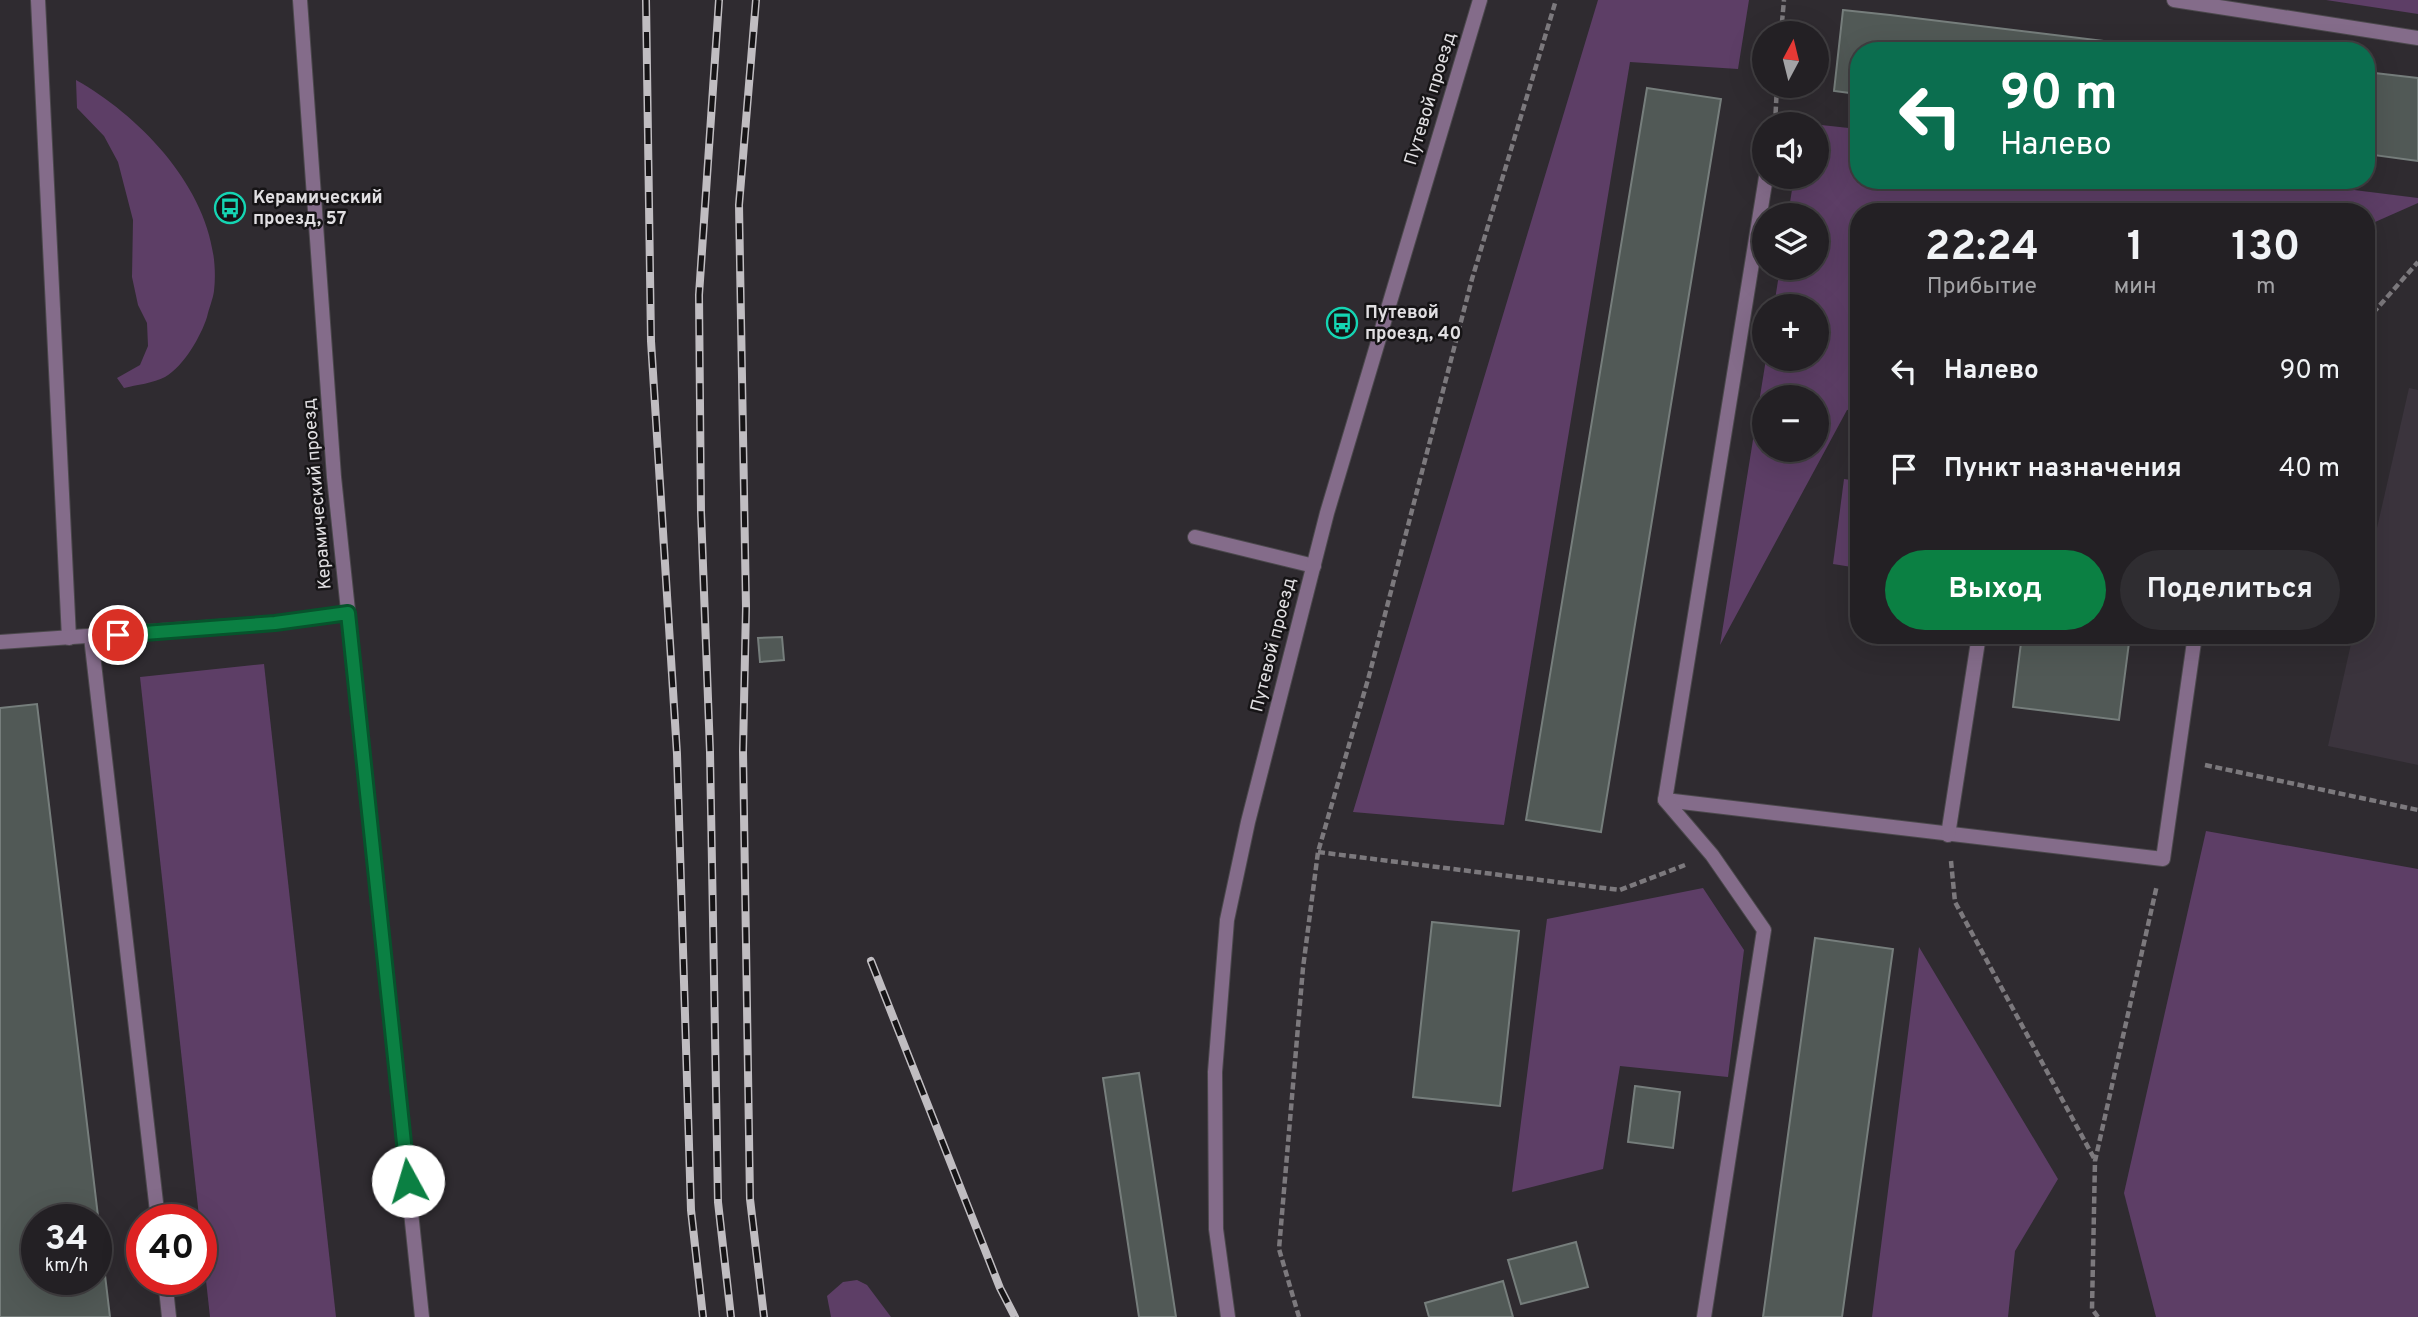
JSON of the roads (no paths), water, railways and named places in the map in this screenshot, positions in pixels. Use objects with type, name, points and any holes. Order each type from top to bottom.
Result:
[{"type":"street","points":[[38,0],[69,638]]},
{"type":"street","name":"Керамический проезд","points":[[300,0],[334,478],[422,1317]]},
{"type":"street","name":"Путевой проезд","points":[[1228,1317],[1216,1229],[1216,1072],[1227,920],[1248,822],[1331,500],[1480,0]]},
{"type":"street","points":[[2174,0],[2418,38]]},
{"type":"street","points":[[1704,1317],[1764,930],[1712,855],[1665,800],[1764,189]]},
{"type":"street","points":[[1195,537],[1314,566]]},
{"type":"street","points":[[0,642],[275,623],[348,613]]},
{"type":"street","points":[[92,637],[156,1204]]},
{"type":"street","points":[[1948,835],[1978,644]]},
{"type":"street","points":[[1665,800],[2162,859],[2194,644]]},
{"type":"street","points":[[167,1295],[169,1317]]},
{"type":"railway","points":[[646,0],[651,341],[677,754],[691,1210],[703,1317]]},
{"type":"railway","points":[[719,0],[699,295],[701,512],[710,752],[718,1202],[731,1317]]},
{"type":"railway","points":[[756,0],[739,205],[746,607],[743,751],[750,1199],[764,1317]]},
{"type":"railway","points":[[871,961],[1000,1288],[1015,1317]]},
{"type":"place","name":"Керамический проезд, 57","points":[[230,208]]},
{"type":"place","name":"Путевой проезд, 40","points":[[1342,323]]}]
